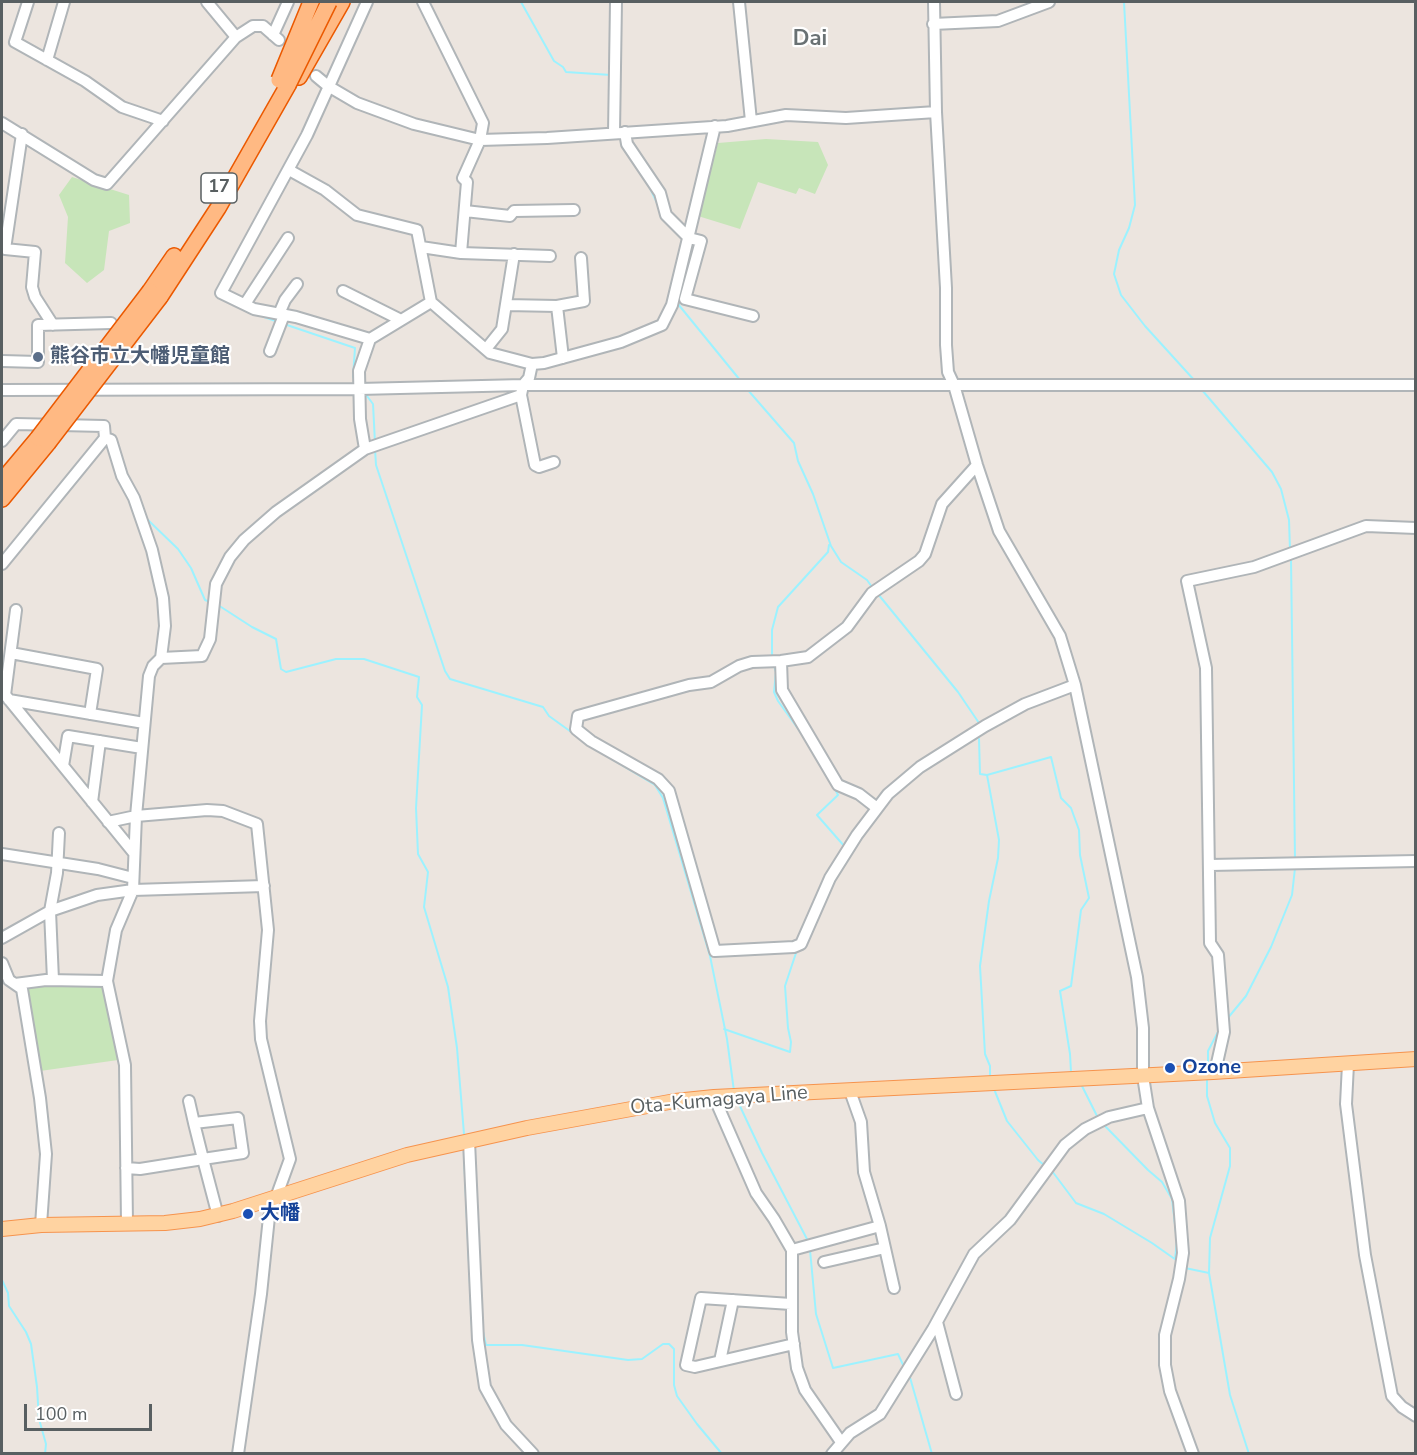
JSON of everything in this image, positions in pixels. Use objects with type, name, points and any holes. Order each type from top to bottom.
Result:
[{"type":"highway","name":"17","points":[[284,83],[311,2]]},
{"type":"highway","name":"17","points":[[155,294],[284,83],[317,2]]},
{"type":"highway","name":"17","points":[[241,168],[284,83],[329,2]]},
{"type":"highway","name":"17","points":[[2,499],[43,440],[155,294],[241,168],[264,139],[342,2]]},
{"type":"highway","name":"17","points":[[2,481],[43,440]]},
{"type":"main road","name":"Ota-Kumagaya Line","points":[[2,1229],[41,1225],[183,1222],[218,1216],[396,1157],[636,1107],[714,1097],[1143,1076],[1416,1059]]},
{"type":"street","points":[[28,2],[15,42],[85,81],[122,107],[163,122]]},
{"type":"street","points":[[47,60],[64,2]]},
{"type":"street","points":[[207,2],[236,37]]},
{"type":"street","points":[[2,123],[94,180],[107,184],[236,37],[253,26],[263,26],[276,38],[288,2]]},
{"type":"street","points":[[367,2],[307,135],[221,293],[254,309],[370,339]]},
{"type":"street","points":[[423,2],[483,123],[480,140],[463,178],[467,182],[461,253]]},
{"type":"street","points":[[616,2],[618,132],[660,193],[666,215],[689,238],[701,242],[685,299],[753,316]]},
{"type":"street","points":[[740,2],[751,121]]},
{"type":"street","points":[[934,2],[936,112],[946,288],[948,372],[999,531],[1060,636],[1075,685],[1137,977],[1143,1028],[1143,1076],[1148,1108],[1179,1201],[1183,1232],[1182,1258],[1165,1335],[1166,1365],[1170,1390],[1193,1454]]},
{"type":"street","points":[[933,24],[998,21],[1048,2]]},
{"type":"street","points":[[316,76],[328,87],[357,103],[414,124],[480,140],[547,138],[715,126],[786,116],[846,118],[936,112]]},
{"type":"street","points":[[289,170],[325,190],[357,214],[417,230],[431,302],[490,353],[532,364],[621,342],[662,326],[672,304],[715,126]]},
{"type":"street","points":[[22,134],[5,249],[35,252],[32,287],[35,297],[53,325]]},
{"type":"street","points":[[465,211],[510,216],[514,212],[574,210]]},
{"type":"street","points":[[245,304],[288,238]]},
{"type":"street","points":[[421,247],[461,253],[550,256]]},
{"type":"street","points":[[486,349],[502,329],[513,254]]},
{"type":"street","points":[[506,305],[557,306],[584,301],[581,258]]},
{"type":"street","points":[[270,351],[285,300],[297,284]]},
{"type":"street","points":[[342,291],[401,320]]},
{"type":"street","points":[[367,449],[360,419],[359,371],[370,339],[431,302]]},
{"type":"street","points":[[557,306],[563,358]]},
{"type":"street","points":[[2,361],[38,362],[38,325],[111,323]]},
{"type":"street","points":[[161,658],[202,656],[210,639],[216,584],[222,570],[244,540],[276,512],[367,449],[459,418],[522,390],[529,378],[532,364]]},
{"type":"street","points":[[2,390],[359,384],[522,390],[954,385],[1416,385]]},
{"type":"street","points":[[522,390],[535,465],[539,467],[554,462]]},
{"type":"street","points":[[2,441],[15,424],[104,426],[105,438],[2,564]]},
{"type":"street","points":[[105,438],[111,440],[122,476],[135,498],[152,550],[163,598],[165,626],[161,658],[153,666],[149,676],[136,816],[133,884],[116,930],[107,981],[124,1065],[127,1223]]},
{"type":"street","points":[[977,465],[942,504],[925,554],[920,561],[874,591],[847,627],[808,657],[752,662],[739,666],[711,682],[689,685],[578,716],[576,729],[591,741],[658,779],[669,791],[715,951],[798,946],[830,878],[888,794],[920,767],[985,726],[1025,704],[1075,685]]},
{"type":"street","points":[[1210,1072],[1224,1032],[1218,955],[1210,943],[1206,669],[1187,581],[1254,567],[1366,526],[1416,528]]},
{"type":"street","points":[[16,609],[5,696],[134,853]]},
{"type":"street","points":[[10,653],[97,669],[90,714]]},
{"type":"street","points":[[780,661],[782,690],[838,785],[859,794],[877,808]]},
{"type":"street","points":[[5,696],[144,723]]},
{"type":"street","points":[[63,766],[68,736],[142,748]]},
{"type":"street","points":[[92,802],[100,741]]},
{"type":"street","points":[[108,822],[136,816],[207,810],[223,811],[257,824],[268,930],[260,1021],[261,1040],[290,1159],[269,1217],[261,1294],[238,1454]]},
{"type":"street","points":[[53,980],[50,911],[59,833]]},
{"type":"street","points":[[2,854],[98,869],[133,884]]},
{"type":"street","points":[[1210,865],[1416,861]]},
{"type":"street","points":[[2,938],[50,911],[133,884],[264,886]]},
{"type":"street","points":[[2,963],[9,980],[22,989],[40,1098],[46,1154],[41,1225]]},
{"type":"street","points":[[15,984],[53,980],[107,981]]},
{"type":"street","points":[[1348,1064],[1346,1104],[1365,1255],[1392,1396],[1402,1407],[1416,1416]]},
{"type":"street","points":[[850,1090],[861,1122],[864,1172],[880,1226],[894,1288]]},
{"type":"street","points":[[714,1097],[756,1193],[792,1250],[791,1304],[797,1368],[805,1390],[837,1447],[850,1433],[880,1414],[937,1322],[974,1254],[1010,1220],[1065,1145],[1106,1118],[1148,1108]]},
{"type":"street","points":[[189,1101],[218,1216]]},
{"type":"street","points":[[126,1168],[140,1169],[243,1153],[238,1118],[194,1123]]},
{"type":"street","points":[[469,1141],[477,1328],[485,1387],[506,1425],[533,1454]]},
{"type":"street","points":[[792,1250],[880,1226]]},
{"type":"street","points":[[824,1262],[885,1248]]},
{"type":"street","points":[[791,1304],[701,1298],[686,1365],[695,1367],[794,1344]]},
{"type":"street","points":[[720,1361],[733,1300]]},
{"type":"street","points":[[937,1322],[956,1394]]},
{"type":"green space","points":[[766,139],[818,142],[828,165],[815,194],[799,188],[796,194],[758,182],[740,229],[698,216],[718,143]]},
{"type":"green space","points":[[72,177],[129,195],[130,223],[109,231],[104,270],[87,283],[65,263],[68,217],[59,195]]},
{"type":"green space","points":[[102,984],[118,1060],[40,1071],[24,985]]},
{"type":"waterway","points":[[521,2],[554,61],[566,72],[611,75]]},
{"type":"waterway","points":[[1124,2],[1135,205],[1129,228],[1119,250],[1114,274],[1121,295],[1145,326],[1195,381]]},
{"type":"waterway","points":[[649,186],[658,205]]},
{"type":"waterway","points":[[682,286],[678,304],[740,380]]},
{"type":"waterway","points":[[256,314],[278,322]]},
{"type":"waterway","points":[[284,324],[355,348],[353,377],[355,380]]},
{"type":"waterway","points":[[747,389],[794,443],[798,461],[813,494],[831,546],[841,562],[867,580],[872,587]]},
{"type":"waterway","points":[[1202,390],[1272,472],[1281,489],[1289,520],[1290,550]]},
{"type":"waterway","points":[[364,392],[373,404],[375,443]]},
{"type":"waterway","points":[[375,449],[376,465],[445,671],[450,679],[543,707],[549,716],[574,734]]},
{"type":"waterway","points":[[148,520],[178,549],[191,568],[205,600],[210,602]]},
{"type":"waterway","points":[[772,657],[772,630],[778,607],[828,552],[829,545]]},
{"type":"waterway","points":[[1291,559],[1295,859]]},
{"type":"waterway","points":[[878,594],[958,692],[979,723]]},
{"type":"waterway","points":[[218,605],[276,639],[281,669],[286,672],[336,659],[364,659],[419,677],[417,697],[422,705],[416,808],[418,854],[428,872],[424,907],[448,987],[457,1048],[464,1134]]},
{"type":"waterway","points":[[774,666],[776,672],[774,692],[804,737]]},
{"type":"waterway","points":[[979,739],[980,774],[987,775],[1051,757],[1061,798],[1071,808],[1079,830],[1080,855],[1089,898],[1081,910],[1071,986],[1060,991],[1071,1072]]},
{"type":"waterway","points":[[810,748],[821,766]]},
{"type":"waterway","points":[[600,752],[655,785],[663,798],[710,956],[727,1039],[734,1091]]},
{"type":"waterway","points":[[987,775],[999,840],[980,966],[985,1054],[990,1066],[990,1077]]},
{"type":"waterway","points":[[835,789],[838,795],[817,815],[845,847]]},
{"type":"waterway","points":[[1227,1019],[1246,996],[1271,947],[1292,895],[1295,868]]},
{"type":"waterway","points":[[724,1029],[790,1052],[785,986],[797,950]]},
{"type":"waterway","points":[[1208,1068],[1208,1051],[1220,1028]]},
{"type":"waterway","points":[[1207,1076],[1207,1096],[1215,1123],[1230,1148],[1230,1166],[1210,1238],[1209,1273],[1230,1395],[1249,1454]]},
{"type":"waterway","points":[[1082,1086],[1098,1118]]},
{"type":"waterway","points":[[994,1089],[1007,1121],[1045,1166]]},
{"type":"waterway","points":[[738,1102],[808,1241]]},
{"type":"waterway","points":[[1104,1125],[1162,1182],[1172,1199],[1176,1233]]},
{"type":"waterway","points":[[464,1155],[472,1327],[474,1327]]},
{"type":"waterway","points":[[1052,1171],[1076,1203],[1104,1214],[1179,1262]]},
{"type":"waterway","points":[[1175,1259],[1177,1241]]},
{"type":"waterway","points":[[810,1250],[816,1314],[833,1368],[898,1354],[904,1367]]},
{"type":"waterway","points":[[1185,1268],[1209,1273]]},
{"type":"waterway","points":[[2,1280],[8,1293],[9,1306],[31,1344],[39,1419],[46,1444],[45,1454]]},
{"type":"waterway","points":[[483,1332],[486,1345],[522,1345],[628,1360],[642,1359],[663,1344],[669,1344],[674,1349],[674,1385],[677,1396],[722,1454]]},
{"type":"waterway","points":[[909,1374],[932,1454]]},
{"type":"waterway","points":[[797,1383],[803,1396]]},
{"type":"place","name":"熊谷市立大幡児童館","points":[[38,357]]},
{"type":"place","name":"Ozone","points":[[1170,1068]]},
{"type":"place","name":"大幡","points":[[248,1214]]},
{"type":"district","name":"Dai","points":[[810,40]]}]
